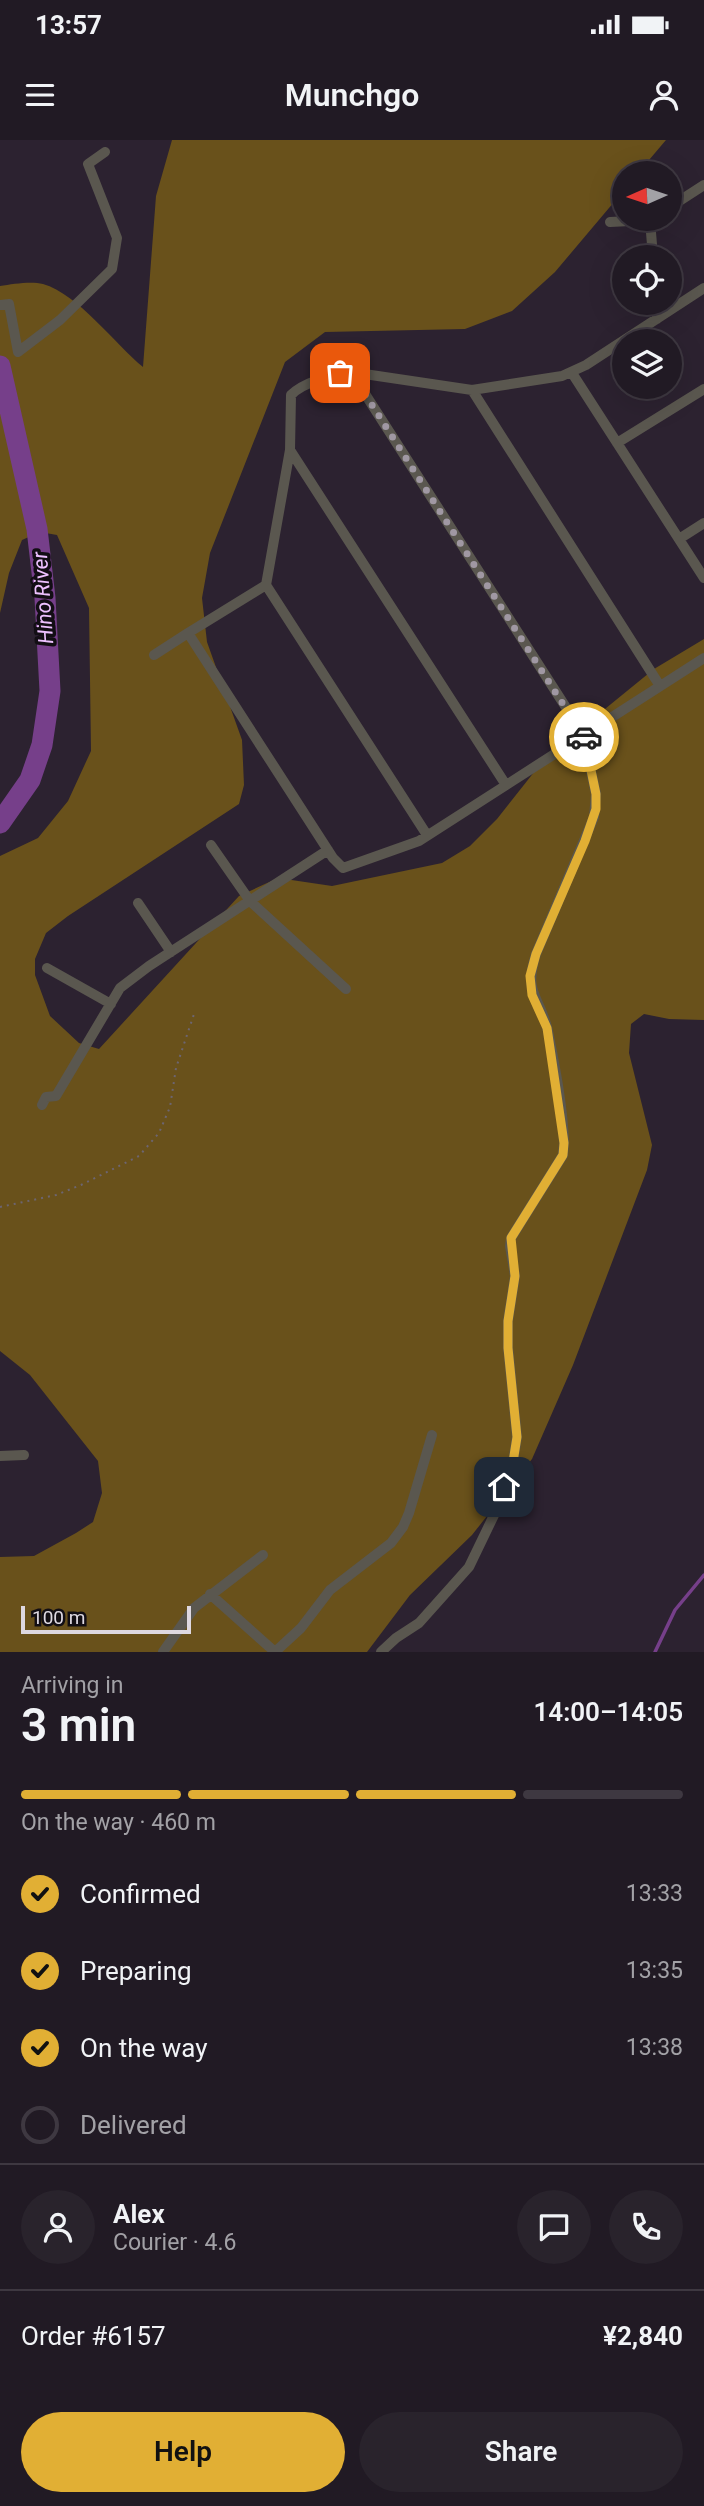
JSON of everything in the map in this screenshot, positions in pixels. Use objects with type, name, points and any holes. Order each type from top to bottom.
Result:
[{"type":"street","points":[[0,305],[9,304],[18,352],[60,320],[112,269],[117,238],[88,164],[105,152]]},
{"type":"street","points":[[682,199],[704,185]]},
{"type":"street","points":[[428,835],[266,585],[290,450],[290,400],[294,391],[340,373],[351,372],[472,390],[572,373],[704,288]]},
{"type":"street","points":[[657,315],[657,319]]},
{"type":"street","points":[[351,372],[583,734],[596,794],[596,809],[585,841],[536,954],[530,976],[532,995],[547,1028],[564,1143],[563,1155],[511,1238],[515,1276],[508,1321],[508,1348],[517,1437],[513,1462],[496,1511],[469,1567],[419,1623],[381,1652]]},
{"type":"street","points":[[572,373],[704,578]]},
{"type":"street","points":[[617,443],[704,389]]},
{"type":"street","points":[[472,390],[660,686]]},
{"type":"street","points":[[290,450],[506,785]]},
{"type":"street","points":[[679,539],[704,523]]},
{"type":"street","points":[[154,655],[266,585]]},
{"type":"street","points":[[188,634],[333,859],[343,868],[419,841],[704,658]]},
{"type":"street","points":[[211,845],[250,901],[346,989]]},
{"type":"street","points":[[41,1105],[46,1097],[56,1096],[120,988],[328,850]]},
{"type":"street","points":[[138,903],[171,952]]},
{"type":"street","points":[[47,968],[111,1004]]},
{"type":"street","points":[[209,1594],[275,1652],[301,1628],[330,1590],[391,1543],[403,1527],[410,1513],[432,1436]]},
{"type":"street","points":[[0,1456],[24,1455]]},
{"type":"street","points":[[163,1652],[194,1608],[263,1555]]},
{"type":"path","points":[[0,1207],[57,1195],[139,1156],[159,1133],[170,1107],[183,1044],[195,1011]]},
{"type":"shaded area","points":[[172,140],[666,140],[648,161],[612,161],[612,204],[555,272],[512,311],[465,329],[325,332],[285,362],[210,553],[202,598],[207,642],[242,740],[244,785],[239,804],[68,916],[46,933],[35,959],[35,975],[50,1016],[79,1043],[99,1049],[239,896],[278,878],[332,886],[442,863],[470,846],[497,819],[546,757],[654,669],[704,639],[704,1020],[669,1019],[644,1014],[631,1024],[629,1053],[652,1145],[647,1170],[573,1365],[532,1459],[472,1535],[410,1595],[367,1652],[0,1652],[0,1557],[34,1556],[76,1533],[93,1522],[102,1493],[98,1461],[30,1375],[0,1351],[0,856],[38,838],[68,801],[91,751],[89,608],[57,535],[40,532],[22,540],[9,573],[0,613],[0,286],[33,283],[56,289],[83,309],[143,367],[156,196]]},
{"type":"waterway","name":"Hino River","points":[[0,366],[37,529],[45,598],[50,691],[42,745],[30,780],[0,823]]},
{"type":"waterway","points":[[655,1652],[675,1610],[704,1575]]},
{"type":"way so far","points":[[340,373],[351,372],[584,737]]},
{"type":"route","points":[[504,1487],[513,1462],[517,1437],[508,1348],[508,1321],[515,1276],[511,1238],[563,1155],[564,1143],[547,1028],[532,995],[530,976],[536,954],[596,809],[596,794],[584,737]]}]
